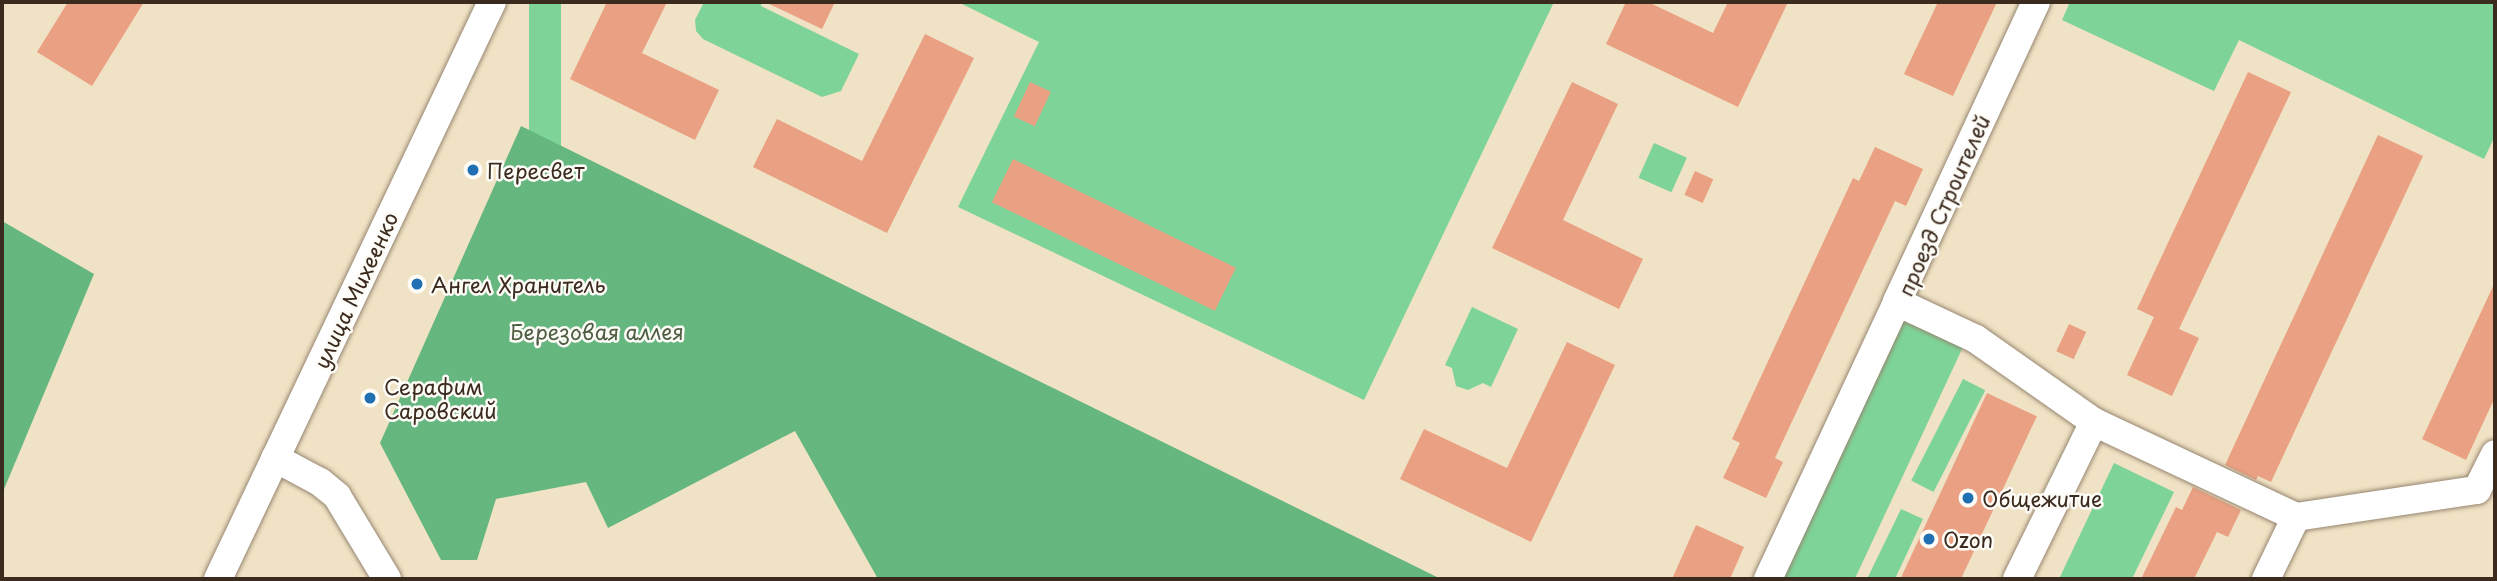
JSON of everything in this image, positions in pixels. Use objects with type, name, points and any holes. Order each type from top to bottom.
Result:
[{"type":"street","name":"улица Михеенко","points":[[218,579],[492,2]]},
{"type":"street","name":"проезд Строителей","points":[[2036,2],[1897,302],[1976,339],[2094,422],[2296,517]]},
{"type":"street","points":[[1768,579],[1897,302]]},
{"type":"street","points":[[2017,579],[2094,422]]},
{"type":"street","points":[[2266,579],[2296,517],[2477,490],[2495,454]]},
{"type":"street","points":[[275,458],[320,482],[337,496],[387,579]]},
{"type":"green space","points":[[529,2],[561,2],[561,466],[529,466]]},
{"type":"green space","points":[[704,2],[762,2],[761,6],[859,54],[841,91],[822,97],[703,39],[696,31],[695,20]]},
{"type":"green space","points":[[958,2],[1554,2],[1364,400],[958,207],[1039,42]]},
{"type":"green space","points":[[2070,2],[2495,2],[2495,136],[2484,159],[2239,40],[2214,91],[2062,20]]},
{"type":"green space","name":"Березовая аллея","points":[[521,126],[1441,579],[878,579],[795,431],[608,528],[586,482],[496,499],[477,560],[441,560],[380,443]]},
{"type":"green space","points":[[1654,143],[1687,158],[1671,192],[1639,178]]},
{"type":"green space","points":[[2,221],[94,274],[2,494]]},
{"type":"green space","points":[[1472,307],[1518,329],[1491,387],[1483,383],[1468,390],[1456,386],[1452,368],[1445,365]]},
{"type":"green space","points":[[1901,319],[1963,348],[1855,579],[1780,579]]},
{"type":"green space","points":[[1963,379],[1985,390],[1934,492],[1911,481]]},
{"type":"green space","points":[[2114,463],[2174,492],[2132,579],[2059,579]]},
{"type":"green space","points":[[1901,509],[1923,519],[1895,579],[1867,579]]},
{"type":"building","points":[[68,2],[144,2],[92,86],[37,52]]},
{"type":"building","points":[[607,2],[667,2],[642,53],[719,90],[695,140],[570,79]]},
{"type":"building","points":[[765,2],[835,2],[822,29]]},
{"type":"building","points":[[1626,2],[1648,2],[1713,33],[1728,2],[1788,2],[1738,107],[1606,44]]},
{"type":"building","points":[[1938,2],[1997,2],[1953,96],[1904,74]]},
{"type":"building","points":[[925,34],[974,58],[887,233],[753,167],[777,119],[862,161]]},
{"type":"building","points":[[2248,72],[2291,92],[2179,329],[2199,338],[2172,396],[2127,375],[2154,317],[2137,309]]},
{"type":"building","points":[[1030,82],[1051,92],[1035,126],[1014,116]]},
{"type":"building","points":[[1572,82],[1618,104],[1563,220],[1643,259],[1619,309],[1492,248]]},
{"type":"building","points":[[2378,135],[2423,156],[2271,482],[2258,476],[2256,480],[2225,465]]},
{"type":"building","points":[[1875,147],[1923,169],[1906,206],[1895,201],[1775,458],[1783,462],[1766,498],[1723,478],[1740,443],[1732,439],[1853,178],[1859,181]]},
{"type":"building","points":[[1013,159],[1236,268],[1215,311],[992,202]]},
{"type":"building","points":[[1695,171],[1713,179],[1703,203],[1684,195]]},
{"type":"building","points":[[2495,282],[2495,397],[2466,460],[2422,439]]},
{"type":"building","points":[[2069,324],[2086,332],[2074,359],[2056,351]]},
{"type":"building","points":[[1567,342],[1615,365],[1531,542],[1400,479],[1424,429],[1507,468]]},
{"type":"building","name":"Общежитие","points":[[1987,393],[2037,416],[1961,579],[1900,579]]},
{"type":"building","points":[[2193,487],[2241,510],[2228,537],[2217,532],[2194,579],[2141,579],[2176,507],[2182,510]]},
{"type":"building","points":[[1696,525],[1744,547],[1730,579],[1672,579]]},
{"type":"place","name":"Пересвет","points":[[473,170]]},
{"type":"place","name":"Ангел Хранитель","points":[[417,284]]},
{"type":"place","name":"Серафим Саровский","points":[[370,398]]},
{"type":"place","name":"Общежитие","points":[[1968,498]]},
{"type":"place","name":"Ozon","points":[[1929,539]]}]
